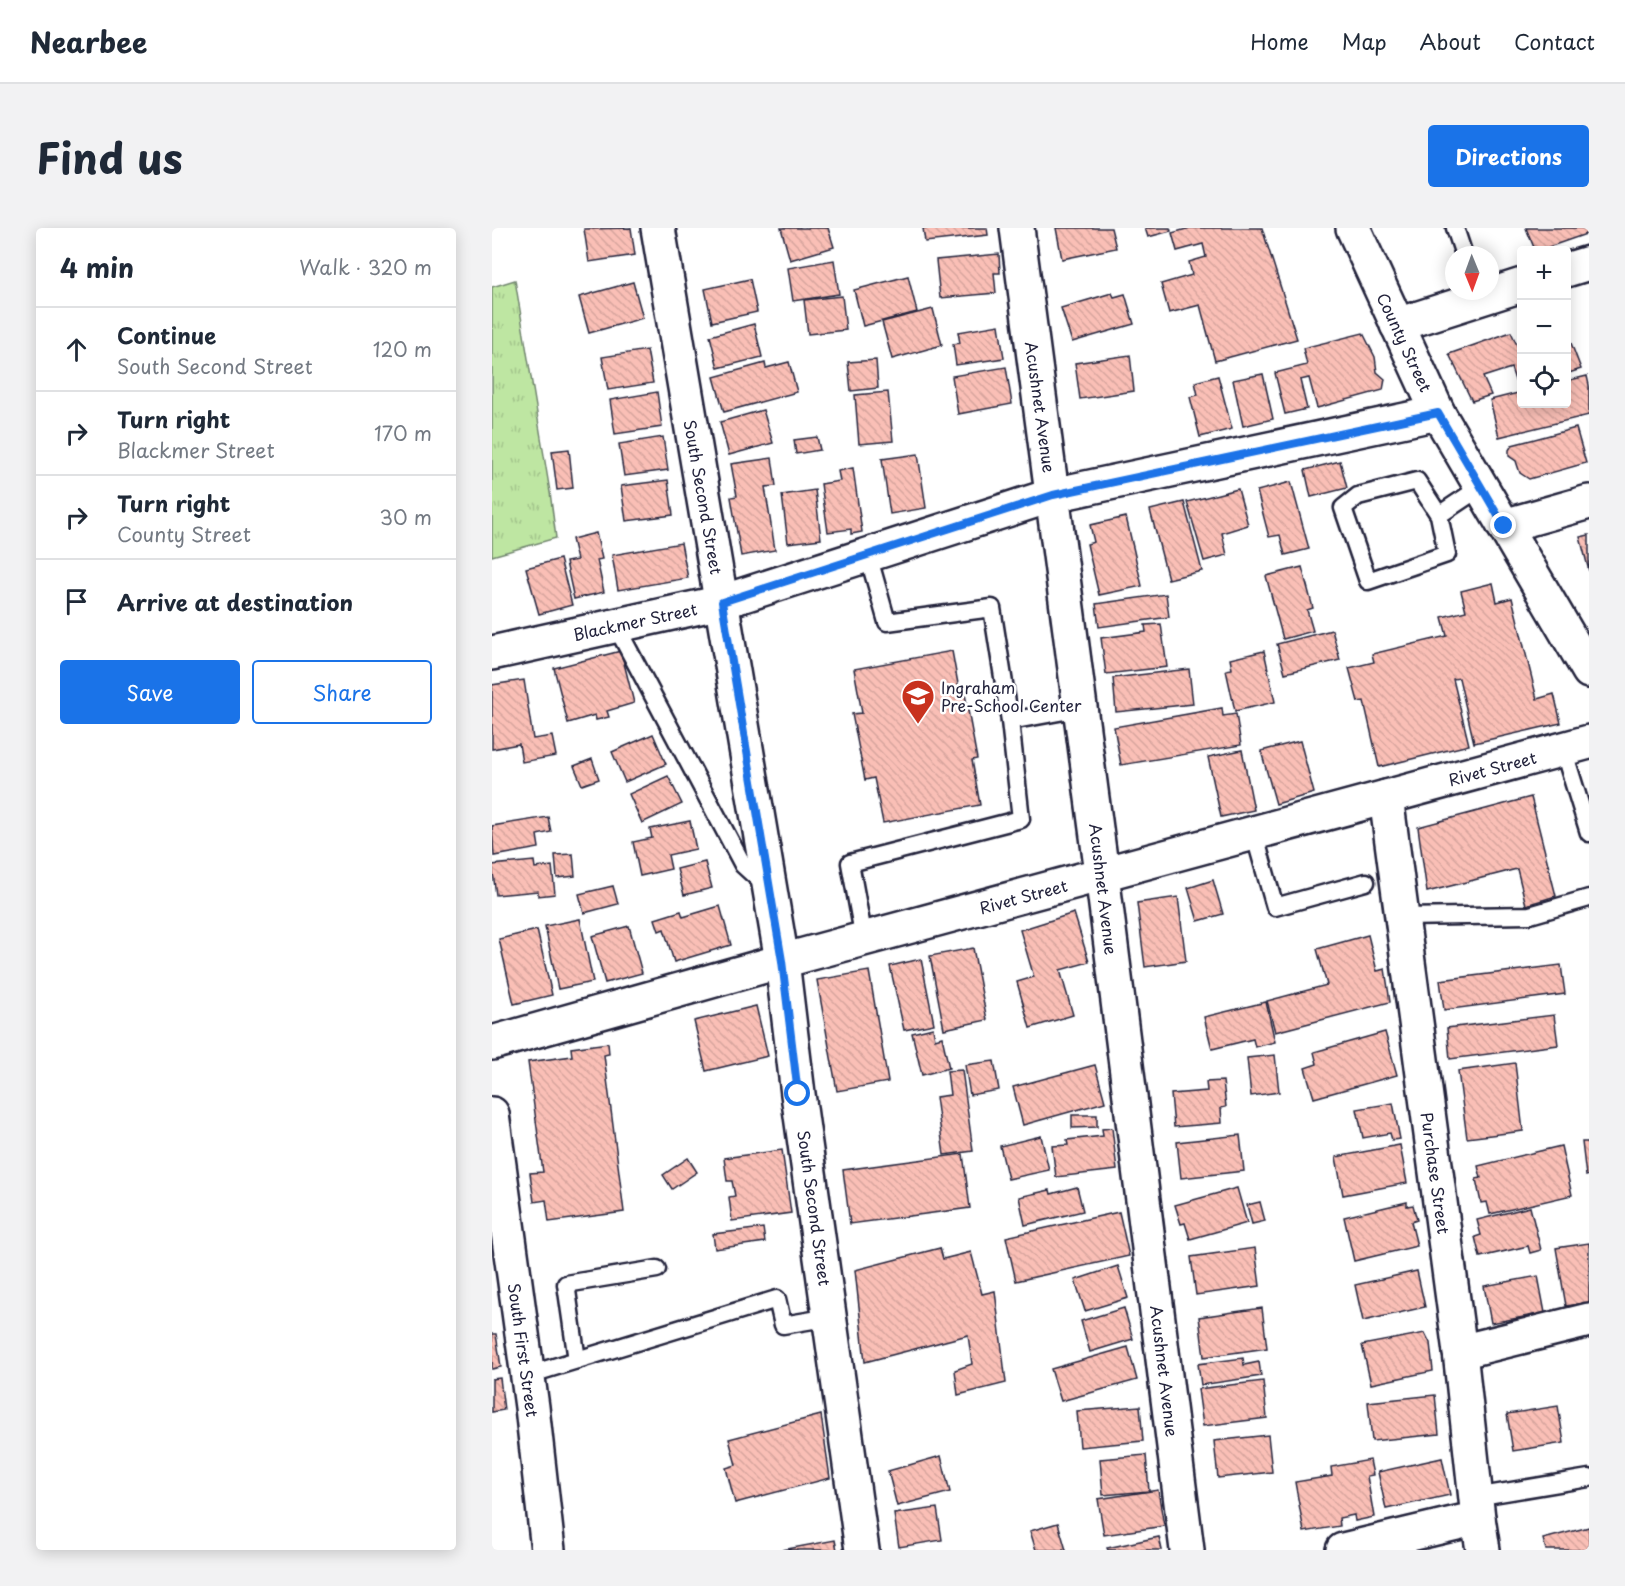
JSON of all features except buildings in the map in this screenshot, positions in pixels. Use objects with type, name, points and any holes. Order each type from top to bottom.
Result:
[{"type":"street","name":"South Second Street","points":[[658,228],[782,961],[798,1094],[862,1550]]},
{"type":"street","name":"Acushnet Avenue","points":[[1017,228],[1081,708],[1187,1550]]},
{"type":"street","name":"County Street","points":[[1353,228],[1438,413],[1589,671]]},
{"type":"street","points":[[1571,268],[1589,263]]},
{"type":"street","points":[[1499,290],[1517,286]]},
{"type":"street","points":[[1397,325],[1464,300]]},
{"type":"street","name":"Blackmer Street","points":[[492,653],[722,602],[1053,495],[1438,413]]},
{"type":"street","points":[[1504,526],[1589,502]]},
{"type":"street","name":"Rivet Street","points":[[492,1042],[1576,746]]},
{"type":"street","name":"Purchase Street","points":[[1386,797],[1460,1352],[1482,1550]]},
{"type":"street","name":"South First Street","points":[[492,1114],[528,1376],[548,1550]]},
{"type":"street","points":[[1460,1352],[1589,1320]]},
{"type":"street","points":[[1343,1550],[1477,1507]]},
{"type":"lane","points":[[1455,228],[1461,246]]},
{"type":"lane","points":[[1417,481],[1439,515],[1447,554],[1368,581],[1343,508],[1358,496],[1417,481]]},
{"type":"lane","points":[[1439,515],[1481,487]]},
{"type":"lane","points":[[864,939],[850,863],[1021,819],[1010,721],[992,608],[887,622],[868,555]]},
{"type":"lane","points":[[616,626],[743,865],[770,889]]},
{"type":"lane","points":[[1010,721],[1081,708]]},
{"type":"lane","points":[[1576,746],[1589,833]]},
{"type":"lane","points":[[1254,833],[1275,907],[1366,882]]},
{"type":"lane","points":[[1402,917],[1530,915],[1589,898]]},
{"type":"lane","points":[[577,1360],[566,1284],[657,1269]]},
{"type":"lane","points":[[528,1376],[777,1299],[783,1325],[831,1317]]},
{"type":"lane","points":[[1477,1507],[1589,1478]]},
{"type":"green space","points":[[515,280],[556,538],[492,556],[492,287]]},
{"type":"place","name":"Ingraham Pre-School Center","points":[[918,725]]},
{"type":"route","points":[[798,1094],[782,961],[722,602],[1053,495],[1438,413],[1504,526]]}]
